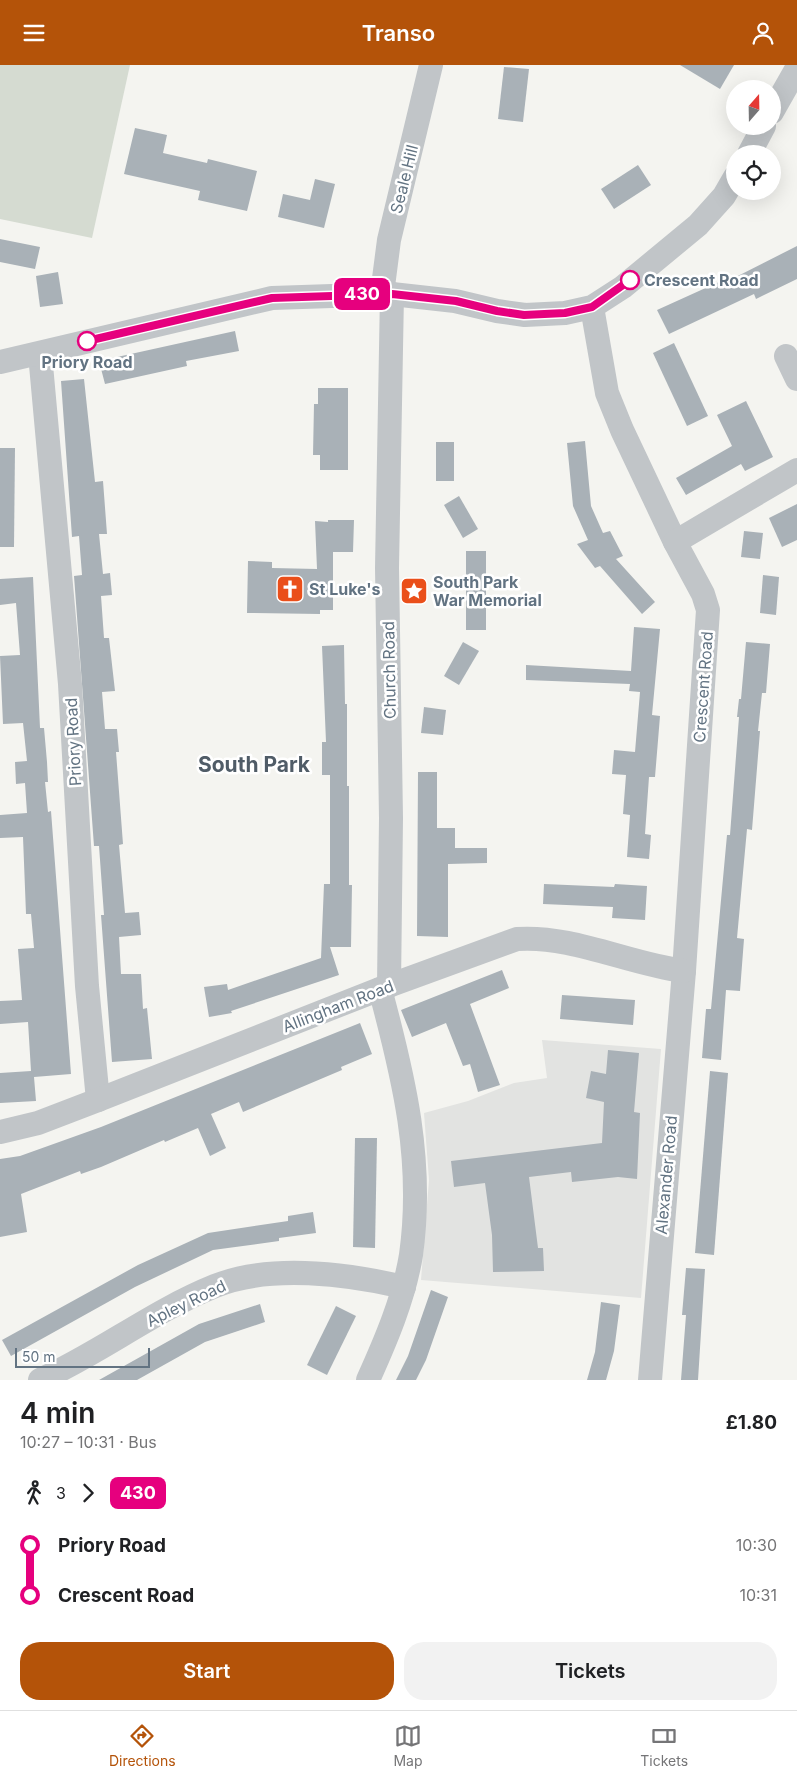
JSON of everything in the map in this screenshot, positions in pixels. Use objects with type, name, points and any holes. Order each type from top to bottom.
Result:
[{"type":"street","name":"Seale Hill","points":[[387,294],[389,240],[431,65]]},
{"type":"street","points":[[781,93],[793,68]]},
{"type":"street","points":[[0,361],[40,354],[272,298],[387,294],[456,301],[497,311],[524,315],[565,313],[592,307],[623,287],[698,225],[726,193]]},
{"type":"street","name":"Church Road","points":[[368,1380],[386,1339],[404,1287],[410,1255],[414,1212],[414,1158],[406,1089],[385,987],[391,818],[387,568],[387,294]]},
{"type":"street","name":"Crescent Road","points":[[592,307],[607,393],[675,542],[695,576],[708,610],[684,971]]},
{"type":"street","name":"Priory Road","points":[[40,354],[70,684],[87,986],[98,1100]]},
{"type":"street","points":[[786,356],[797,379]]},
{"type":"street","points":[[675,542],[797,470]]},
{"type":"street","name":"Allingham Road","points":[[0,1132],[38,1123],[385,987],[496,945],[517,939],[540,937],[661,968],[684,971]]},
{"type":"street","name":"Alexander Road","points":[[649,1375],[684,971]]},
{"type":"street","name":"Apley Road","points":[[40,1380],[184,1301],[215,1286],[237,1279],[294,1274],[330,1275],[372,1279],[404,1287]]},
{"type":"shaded area","points":[[0,65],[130,65],[92,238],[0,219]]},
{"type":"shaded area","points":[[542,1040],[661,1049],[641,1298],[421,1280],[429,1180],[424,1113],[468,1101],[514,1083],[547,1078]]},
{"type":"building","points":[[680,65],[734,65],[720,89]]},
{"type":"building","points":[[504,67],[529,69],[523,122],[498,119]]},
{"type":"building","points":[[135,128],[167,135],[163,153],[207,163],[208,159],[257,171],[247,211],[198,200],[200,191],[124,174]]},
{"type":"building","points":[[638,165],[651,185],[614,209],[601,189]]},
{"type":"building","points":[[315,179],[335,184],[324,228],[278,217],[283,194],[310,200]]},
{"type":"building","points":[[0,239],[40,247],[35,269],[0,262]]},
{"type":"building","points":[[797,246],[797,279],[756,299],[754,294],[669,334],[657,310],[721,281],[722,284]]},
{"type":"building","points":[[58,272],[63,304],[40,307],[36,276]]},
{"type":"building","points":[[235,331],[239,351],[186,361],[187,366],[105,384],[99,361]]},
{"type":"building","points":[[674,343],[708,416],[687,426],[653,353]]},
{"type":"building","points":[[84,379],[95,482],[103,481],[107,534],[99,534],[103,574],[110,573],[112,595],[101,596],[104,638],[109,638],[115,691],[102,692],[105,729],[117,729],[119,752],[116,752],[123,844],[119,845],[125,913],[139,912],[141,935],[119,937],[121,974],[141,974],[143,1009],[147,1008],[152,1059],[112,1062],[101,915],[104,915],[99,846],[94,846],[74,576],[82,575],[79,536],[72,537],[61,381]]},
{"type":"building","points":[[318,388],[348,388],[348,470],[320,470],[320,455],[313,455],[314,404],[318,404]]},
{"type":"building","points":[[746,401],[773,457],[745,471],[741,464],[686,495],[676,478],[732,446],[717,415]]},
{"type":"building","points":[[585,441],[591,506],[603,533],[610,531],[623,556],[616,559],[655,602],[642,614],[600,566],[595,568],[577,544],[588,540],[573,506],[567,443]]},
{"type":"building","points":[[436,442],[454,442],[454,481],[436,481]]},
{"type":"building","points":[[0,448],[15,448],[14,547],[0,547]]},
{"type":"building","points":[[459,496],[478,529],[463,538],[444,505]]},
{"type":"building","points":[[797,504],[797,540],[782,547],[769,518]]},
{"type":"building","name":"St Luke's","points":[[328,520],[354,520],[353,552],[333,552],[333,610],[320,610],[320,614],[247,613],[248,561],[272,562],[272,568],[317,569],[315,521],[328,522]]},
{"type":"building","points":[[744,531],[763,533],[760,559],[741,557]]},
{"type":"building","points":[[466,551],[486,551],[486,630],[466,630]]},
{"type":"building","points":[[763,575],[779,577],[776,615],[760,613]]},
{"type":"building","points":[[33,577],[40,728],[44,728],[48,782],[45,782],[48,812],[51,811],[71,1074],[34,1077],[36,1101],[0,1103],[0,1073],[31,1071],[28,1022],[0,1024],[0,1001],[22,1000],[18,949],[34,948],[31,914],[26,914],[23,837],[0,838],[0,815],[27,813],[25,783],[16,784],[15,762],[27,761],[23,723],[3,724],[0,656],[20,655],[16,603],[0,605],[0,579]]},
{"type":"building","points":[[634,627],[660,629],[652,715],[660,716],[655,777],[649,777],[645,834],[651,835],[649,859],[627,857],[630,815],[623,814],[626,775],[612,774],[614,750],[635,752],[640,692],[629,691],[630,684],[526,680],[526,665],[631,671]]},
{"type":"building","points":[[463,642],[479,651],[459,685],[444,676]]},
{"type":"building","points":[[746,642],[770,644],[766,693],[762,693],[758,731],[760,731],[752,830],[747,829],[737,938],[744,939],[740,991],[726,990],[721,1060],[702,1058],[706,1009],[711,1009],[727,835],[730,835],[739,717],[737,717],[739,699],[741,699]]},
{"type":"building","points":[[344,645],[345,704],[347,704],[347,786],[349,786],[349,885],[352,885],[351,947],[330,947],[339,975],[231,1011],[232,1013],[209,1017],[204,987],[227,984],[228,990],[321,958],[324,884],[330,884],[330,775],[322,775],[322,742],[326,742],[322,646]]},
{"type":"building","points":[[424,707],[446,710],[443,735],[421,733]]},
{"type":"building","points":[[418,772],[437,772],[437,828],[455,828],[455,848],[487,848],[487,863],[448,864],[448,937],[417,936]]},
{"type":"building","points":[[544,884],[614,887],[615,884],[647,886],[645,920],[612,918],[613,907],[543,904]]},
{"type":"building","points":[[502,970],[509,988],[470,1004],[500,1085],[478,1092],[470,1064],[463,1066],[446,1023],[412,1037],[401,1010]]},
{"type":"building","points":[[562,995],[635,1000],[633,1025],[560,1019]]},
{"type":"building","points":[[360,1023],[372,1054],[341,1067],[342,1070],[243,1112],[239,1102],[211,1114],[226,1148],[210,1156],[198,1128],[165,1142],[164,1140],[101,1167],[81,1174],[80,1171],[21,1194],[27,1232],[0,1237],[0,1159],[20,1156],[101,1127]]},
{"type":"building","points":[[608,1050],[639,1053],[634,1112],[640,1113],[637,1179],[618,1177],[572,1182],[571,1172],[529,1177],[538,1248],[543,1248],[544,1271],[493,1272],[492,1235],[485,1183],[454,1187],[451,1161],[602,1143],[604,1102],[586,1098],[591,1071],[606,1074]]},
{"type":"building","points":[[710,1071],[728,1073],[714,1255],[695,1253]]},
{"type":"building","points":[[355,1138],[377,1138],[375,1248],[353,1247]]},
{"type":"building","points":[[313,1212],[316,1233],[279,1238],[279,1241],[213,1250],[135,1287],[11,1356],[2,1340],[138,1265],[208,1233],[288,1221],[288,1216]]},
{"type":"building","points":[[686,1268],[705,1269],[698,1380],[681,1380],[686,1315],[682,1315]]},
{"type":"building","points":[[431,1290],[448,1297],[426,1360],[416,1380],[396,1380],[408,1356]]},
{"type":"building","points":[[601,1302],[620,1305],[614,1351],[606,1380],[587,1380],[595,1352]]},
{"type":"building","points":[[260,1304],[265,1322],[205,1342],[137,1380],[99,1380],[199,1324]]},
{"type":"building","points":[[336,1306],[356,1316],[327,1375],[307,1365]]},
{"type":"bus line","name":"430","points":[[87,341],[272,298],[392,294],[456,301],[497,311],[524,315],[565,313],[592,307],[623,287],[630,280]]},
{"type":"place","name":"Crescent Road","points":[[630,280]]},
{"type":"place","name":"Priory Road","points":[[87,341]]},
{"type":"place","name":"St Luke's","points":[[290,589]]},
{"type":"place","name":"South Park War Memorial","points":[[414,591]]},
{"type":"district","name":"South Park","points":[[254,765]]}]
